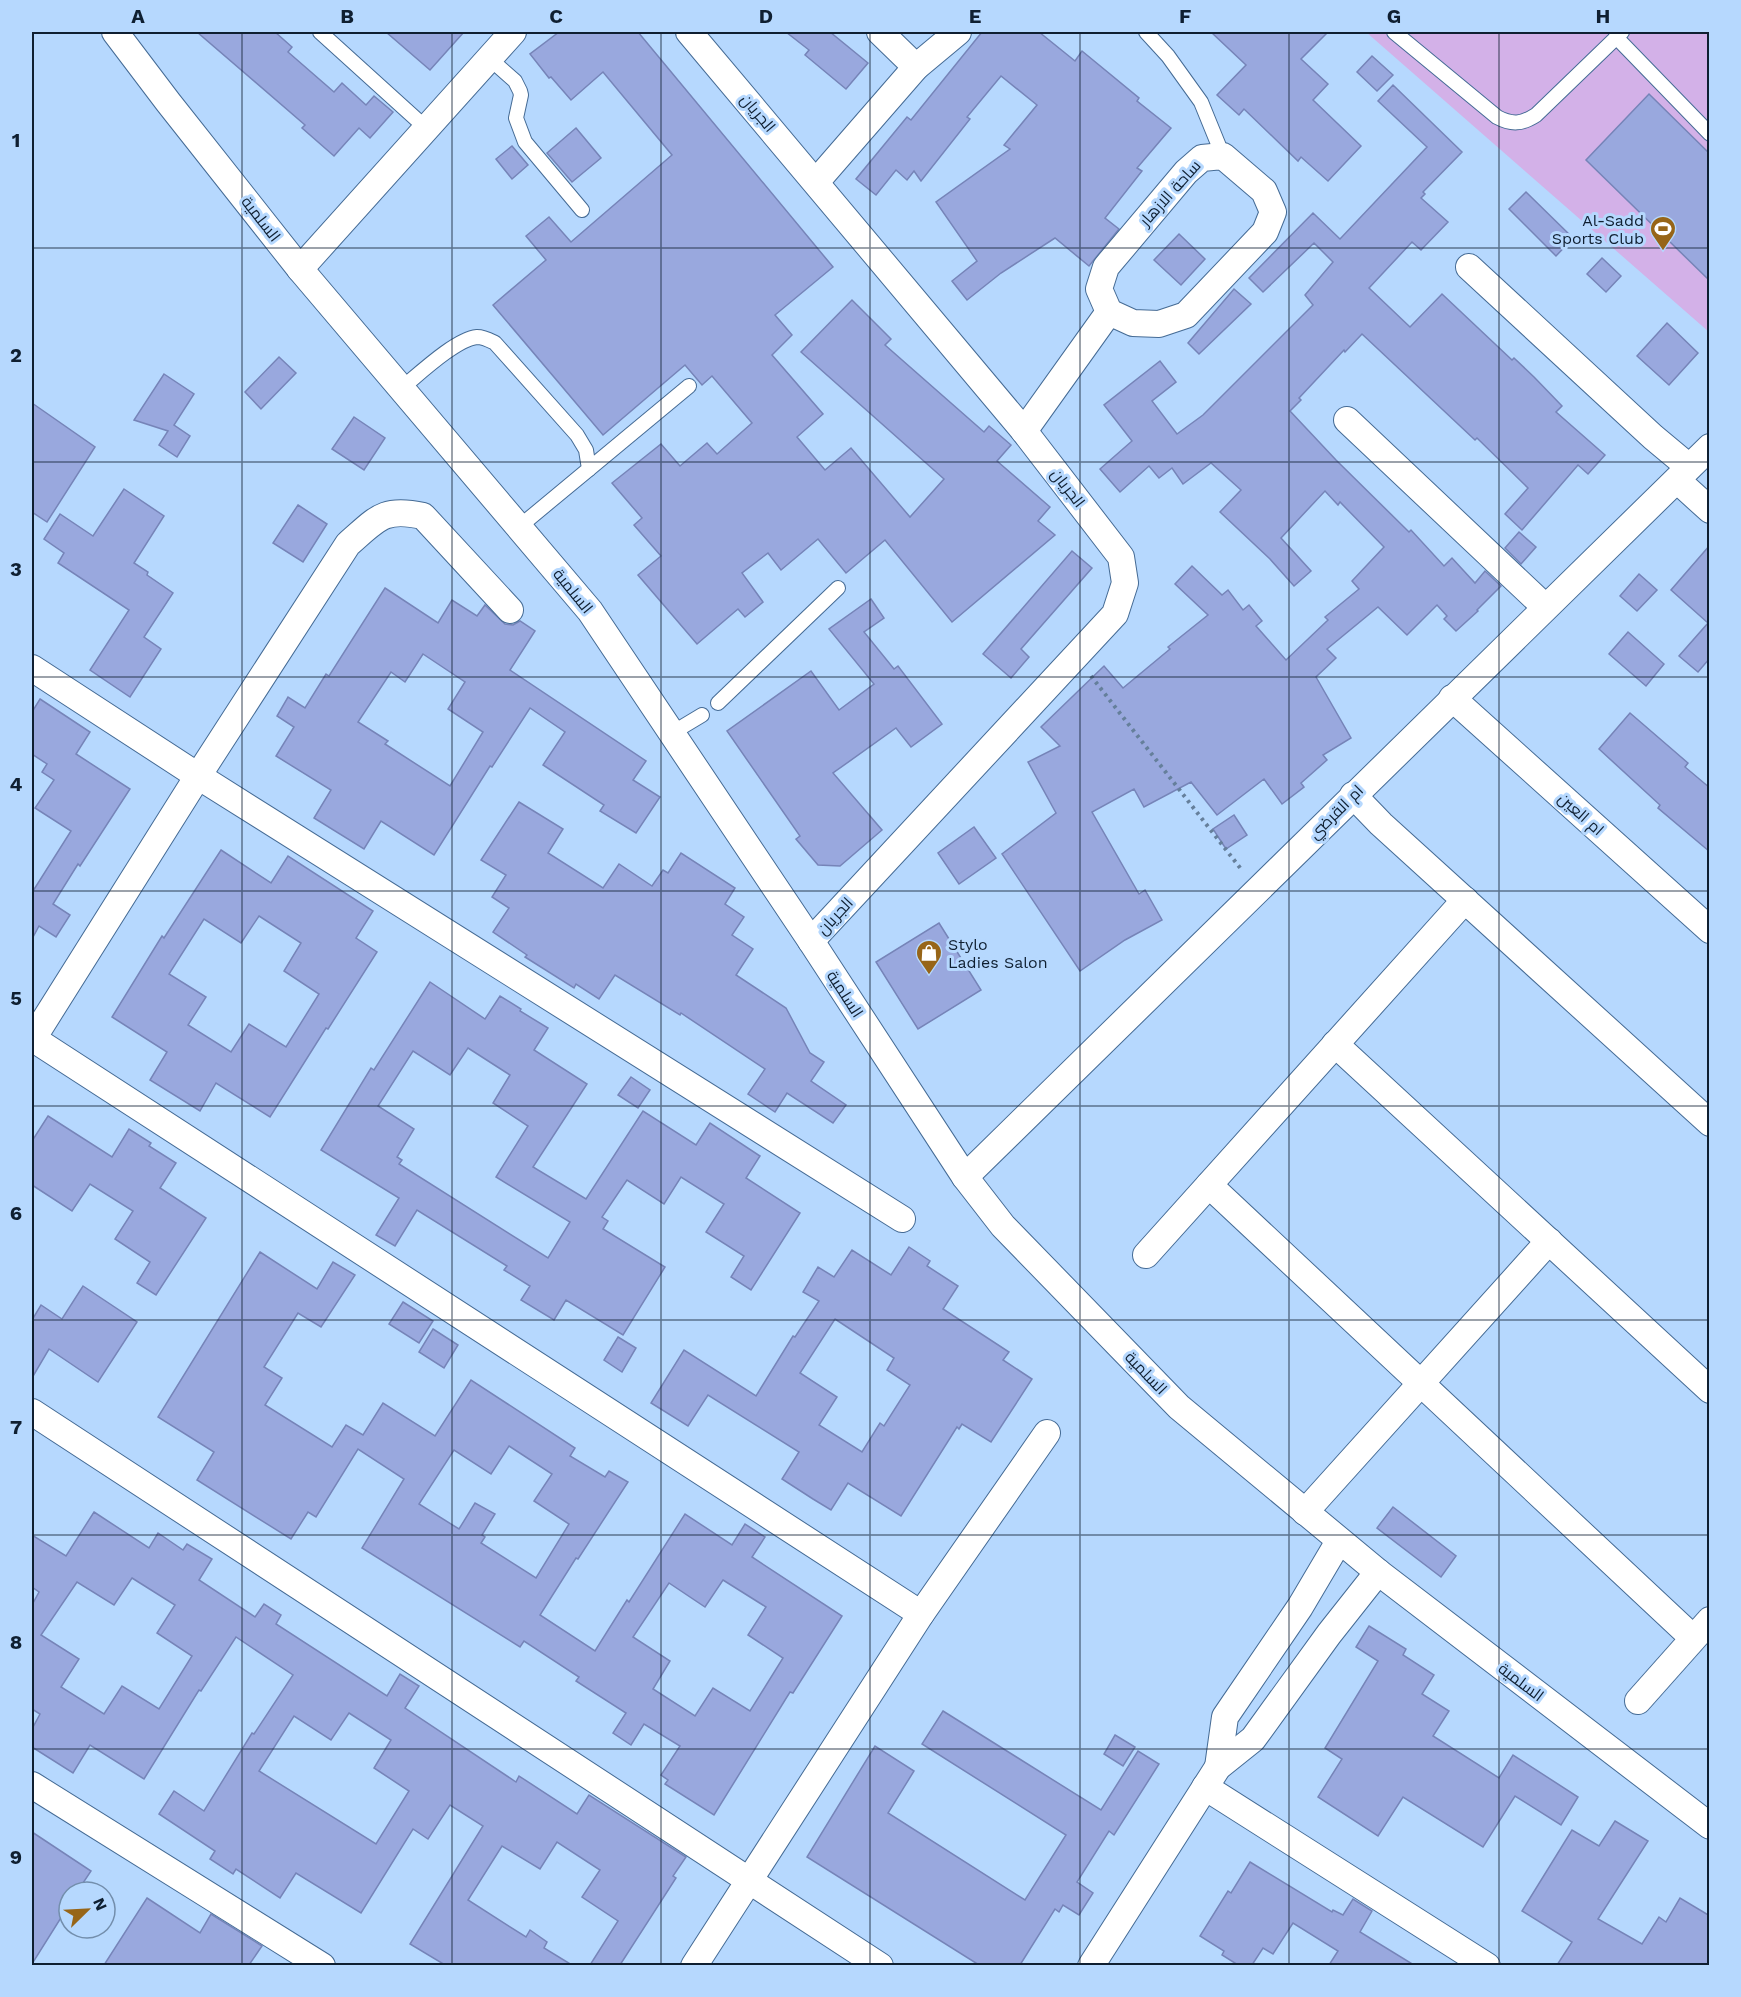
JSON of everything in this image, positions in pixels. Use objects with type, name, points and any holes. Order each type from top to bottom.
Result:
[{"type":"street","name":"السلمية","points":[[116,32],[168,102],[300,269],[591,611],[811,941],[964,1177],[1003,1226],[1179,1407],[1378,1572],[1710,1826]]},
{"type":"street","points":[[300,269],[513,32]]},
{"type":"street","name":"الجريان","points":[[689,32],[1024,431],[1121,557],[1125,583],[1115,614],[811,941]]},
{"type":"street","points":[[880,32],[916,67]]},
{"type":"street","points":[[816,182],[916,67],[958,32]]},
{"type":"street","name":"ساحة الازهار","points":[[1223,156],[1264,191],[1273,212],[1265,232],[1186,315],[1159,324],[1133,323],[1109,312],[1099,289],[1106,267],[1186,172],[1202,158],[1223,156]]},
{"type":"street","points":[[1469,267],[1653,437],[1710,510]]},
{"type":"street","points":[[1024,431],[1109,312]]},
{"type":"street","points":[[1347,420],[1545,607]]},
{"type":"street","name":"ام القرضي","points":[[964,1177],[1710,447]]},
{"type":"street","points":[[510,610],[423,516],[404,512],[386,514],[348,544],[32,1039],[921,1614]]},
{"type":"street","points":[[32,668],[198,776],[902,1219]]},
{"type":"street","name":"ام العين","points":[[1452,698],[1710,930]]},
{"type":"street","points":[[1353,795],[1381,824],[1710,1123]]},
{"type":"street","points":[[1146,1255],[1465,900]]},
{"type":"street","points":[[1335,1044],[1710,1390]]},
{"type":"street","points":[[1209,1185],[1421,1382],[1701,1629],[1638,1701]]},
{"type":"street","points":[[1305,1512],[1549,1241]]},
{"type":"street","points":[[32,1412],[880,1965]]},
{"type":"street","points":[[694,1965],[921,1614],[1047,1433]]},
{"type":"street","points":[[1211,1777],[1225,1717],[1300,1607],[1339,1541]]},
{"type":"street","points":[[1091,1965],[1211,1777],[1253,1739],[1329,1634],[1378,1572]]},
{"type":"street","points":[[1211,1777],[1487,1965]]},
{"type":"street","points":[[32,1785],[322,1965]]},
{"type":"lane","points":[[320,32],[426,128]]},
{"type":"lane","points":[[1146,32],[1168,56],[1200,102],[1223,156]]},
{"type":"lane","points":[[1394,32],[1497,117],[1506,122],[1518,123],[1527,121],[1536,114],[1619,34],[1710,134]]},
{"type":"lane","points":[[489,57],[514,81],[520,91],[516,118],[525,142],[582,210]]},
{"type":"lane","points":[[402,388],[439,357],[467,340],[475,337],[487,339],[495,343],[577,435],[586,450],[589,469]]},
{"type":"lane","points":[[519,526],[689,386]]},
{"type":"lane","points":[[718,703],[838,588]]},
{"type":"lane","points":[[672,733],[702,715]]},
{"type":"path","points":[[1076,657],[1257,890]]},
{"type":"shaded area","name":"Al-Sadd Sports Club","points":[[1366,32],[1709,32],[1709,332]]},
{"type":"building","points":[[197,32],[275,32],[292,47],[288,52],[334,92],[342,83],[366,105],[374,96],[393,112],[370,138],[359,128],[334,156],[302,128],[305,125]]},
{"type":"building","points":[[386,32],[464,32],[430,70]]},
{"type":"building","points":[[559,32],[638,32],[833,267],[775,315],[792,335],[772,355],[823,414],[797,437],[825,470],[851,448],[910,517],[944,479],[801,352],[852,300],[891,339],[885,345],[984,432],[989,426],[1011,445],[997,461],[1050,507],[1038,521],[1055,535],[952,622],[885,540],[846,573],[818,539],[781,570],[768,553],[742,573],[763,602],[745,617],[738,609],[697,644],[638,575],[661,556],[634,525],[642,518],[612,483],[661,444],[680,466],[707,443],[717,454],[752,423],[712,376],[702,385],[685,365],[603,435],[493,305],[546,260],[526,236],[549,217],[571,242],[672,155],[603,72],[571,100],[551,77],[549,78],[530,54]]},
{"type":"building","points":[[786,32],[830,32],[868,63],[846,89],[805,55],[809,50]]},
{"type":"building","points":[[982,32],[1039,32],[1075,61],[1082,51],[1139,98],[1137,101],[1171,128],[1137,168],[1142,171],[1105,218],[1119,229],[1089,266],[1055,238],[1001,273],[967,300],[952,281],[977,261],[936,202],[1010,149],[1004,145],[1037,105],[1001,76],[967,117],[970,119],[921,181],[914,171],[907,180],[896,170],[876,195],[856,179],[907,117],[911,120]]},
{"type":"building","points":[[1211,32],[1328,32],[1301,59],[1328,84],[1313,100],[1361,146],[1328,181],[1301,157],[1298,161],[1244,109],[1239,115],[1217,95],[1246,65]]},
{"type":"building","points":[[1372,56],[1393,75],[1377,91],[1357,72]]},
{"type":"building","points":[[1393,85],[1462,152],[1423,192],[1425,194],[1421,198],[1448,222],[1421,250],[1412,242],[1369,288],[1410,327],[1442,294],[1512,360],[1514,358],[1534,377],[1562,406],[1556,412],[1605,455],[1588,474],[1578,465],[1522,530],[1505,514],[1528,488],[1477,438],[1475,440],[1362,334],[1345,352],[1344,350],[1299,398],[1301,400],[1290,411],[1409,532],[1411,530],[1444,566],[1452,558],[1475,583],[1485,571],[1501,586],[1456,631],[1444,619],[1447,616],[1437,605],[1407,635],[1378,607],[1327,649],[1336,658],[1316,677],[1351,738],[1323,755],[1327,760],[1301,783],[1304,787],[1282,804],[1264,779],[1217,815],[1191,782],[1144,807],[1134,789],[1092,812],[1139,894],[1145,890],[1162,920],[1125,940],[1080,971],[1002,854],[1056,813],[1028,762],[1060,746],[1041,727],[1104,666],[1123,688],[1208,615],[1175,584],[1192,566],[1222,595],[1228,590],[1243,610],[1249,605],[1262,621],[1256,626],[1286,660],[1328,620],[1325,617],[1359,589],[1352,581],[1384,547],[1340,502],[1338,505],[1325,491],[1281,538],[1311,571],[1294,586],[1270,559],[1220,512],[1241,490],[1211,463],[1183,484],[1172,468],[1159,478],[1149,466],[1120,492],[1100,469],[1132,441],[1104,405],[1160,361],[1176,382],[1152,401],[1177,434],[1203,415],[1313,305],[1305,295],[1333,262],[1314,243],[1263,292],[1249,278],[1313,213],[1340,239],[1427,147],[1378,101]]},
{"type":"building","points":[[1649,94],[1710,154],[1710,281],[1586,160]]},
{"type":"building","points":[[576,128],[601,158],[572,182],[547,153]]},
{"type":"building","points":[[512,146],[528,165],[512,179],[496,159]]},
{"type":"building","points":[[1526,192],[1573,238],[1556,256],[1509,209]]},
{"type":"building","points":[[1179,234],[1205,259],[1181,285],[1154,260]]},
{"type":"building","points":[[1602,258],[1621,276],[1606,292],[1587,274]]},
{"type":"building","points":[[1234,289],[1251,304],[1199,354],[1188,343]]},
{"type":"building","points":[[1667,323],[1698,353],[1669,385],[1637,356]]},
{"type":"building","points":[[279,357],[296,373],[261,409],[245,392]]},
{"type":"building","points":[[164,374],[194,394],[174,425],[190,436],[177,457],[159,445],[168,431],[134,420]]},
{"type":"building","points":[[32,403],[95,447],[47,522],[32,512]]},
{"type":"building","points":[[354,417],[385,438],[364,470],[332,449]]},
{"type":"building","points":[[124,489],[164,516],[134,563],[173,593],[144,637],[161,649],[130,697],[90,670],[129,610],[58,563],[64,553],[44,539],[60,514],[93,536]]},
{"type":"building","points":[[298,505],[327,524],[303,562],[273,543]]},
{"type":"building","points":[[1519,532],[1536,547],[1521,564],[1505,548]]},
{"type":"building","points":[[1710,545],[1710,658],[1698,672],[1679,656],[1708,623],[1671,590]]},
{"type":"building","points":[[1072,551],[1092,568],[1021,649],[1029,657],[1011,678],[983,654]]},
{"type":"building","points":[[1639,574],[1657,590],[1637,611],[1620,596]]},
{"type":"building","points":[[385,588],[438,623],[452,600],[477,616],[485,605],[505,624],[513,625],[520,621],[535,631],[510,670],[646,761],[633,780],[660,797],[636,833],[600,811],[604,805],[543,765],[565,732],[530,708],[434,855],[381,821],[364,849],[314,818],[331,790],[276,756],[294,727],[277,716],[288,697],[305,708],[326,674],[329,676]],"holes":[[[423,654],[465,682],[448,709],[483,732],[450,786],[385,744],[388,741],[358,722],[391,672],[405,682]]]},
{"type":"building","points":[[871,599],[884,618],[864,632],[894,669],[898,666],[942,724],[911,747],[896,728],[833,773],[882,830],[840,866],[818,865],[796,839],[800,836],[727,731],[811,671],[839,710],[874,684],[829,629]]},
{"type":"building","points":[[1628,632],[1664,664],[1646,686],[1609,654]]},
{"type":"building","points":[[40,699],[90,732],[76,754],[130,789],[53,904],[70,915],[56,937],[39,926],[32,939],[32,890],[71,831],[35,808],[54,780],[42,772],[47,764],[32,754],[32,712]]},
{"type":"building","points":[[1630,713],[1688,763],[1685,767],[1710,788],[1710,852],[1658,808],[1660,805],[1599,749]]},
{"type":"building","points":[[519,802],[563,829],[548,853],[603,888],[619,864],[652,886],[663,870],[668,873],[681,853],[735,888],[725,904],[744,917],[732,935],[753,949],[736,975],[786,1008],[810,1053],[824,1062],[811,1081],[846,1105],[833,1123],[787,1093],[775,1112],[748,1094],[765,1069],[681,1013],[680,1015],[615,975],[599,999],[576,984],[574,988],[525,957],[527,955],[493,932],[509,908],[492,897],[506,875],[481,860]]},
{"type":"building","points":[[1234,815],[1247,835],[1226,849],[1213,829]]},
{"type":"building","points":[[974,827],[996,858],[959,884],[938,853]]},
{"type":"building","points":[[221,850],[271,883],[288,856],[373,911],[356,938],[377,952],[270,1117],[216,1083],[200,1111],[150,1080],[167,1052],[112,1017],[162,936],[164,938]],"holes":[[[259,916],[301,943],[284,971],[319,994],[286,1047],[249,1024],[231,1052],[188,1025],[206,997],[169,974],[204,919],[241,943]]]},
{"type":"building","name":"Stylo Ladies Salon","points":[[939,923],[981,990],[918,1029],[876,962]]},
{"type":"building","points":[[430,982],[485,1019],[500,996],[548,1028],[534,1050],[587,1084],[533,1167],[586,1199],[643,1111],[696,1145],[710,1123],[760,1156],[746,1178],[800,1213],[751,1290],[731,1277],[744,1256],[706,1232],[724,1204],[681,1177],[664,1204],[627,1180],[602,1217],[608,1221],[603,1229],[665,1267],[623,1335],[566,1300],[554,1320],[521,1300],[530,1286],[504,1270],[507,1266],[417,1210],[395,1246],[376,1235],[399,1198],[321,1150],[371,1068],[374,1070]],"holes":[[[468,1048],[510,1075],[493,1103],[528,1126],[496,1177],[570,1222],[548,1258],[399,1164],[402,1160],[397,1157],[414,1129],[378,1106],[413,1051],[450,1075]]]},
{"type":"building","points":[[631,1077],[650,1090],[638,1108],[618,1095]]},
{"type":"building","points":[[48,1116],[112,1157],[129,1129],[151,1143],[149,1146],[176,1163],[160,1188],[206,1218],[156,1295],[137,1283],[150,1262],[115,1239],[133,1211],[90,1184],[72,1211],[32,1185],[32,1141]]},
{"type":"building","points":[[909,1247],[930,1261],[927,1266],[958,1286],[943,1309],[1009,1352],[1003,1360],[1032,1379],[991,1442],[962,1424],[959,1429],[957,1427],[901,1516],[848,1483],[831,1510],[813,1499],[782,1479],[799,1452],[708,1395],[688,1426],[651,1403],[684,1350],[756,1396],[793,1336],[795,1337],[819,1301],[803,1292],[818,1267],[834,1277],[852,1250],[891,1275]],"holes":[[[835,1319],[894,1358],[887,1370],[910,1385],[884,1426],[880,1423],[862,1452],[819,1425],[837,1397],[800,1373]]]},
{"type":"building","points":[[260,1252],[317,1289],[333,1262],[355,1275],[321,1327],[298,1313],[264,1367],[282,1378],[265,1405],[332,1447],[346,1425],[363,1435],[383,1403],[435,1436],[471,1380],[575,1448],[570,1456],[605,1477],[609,1471],[628,1482],[540,1615],[595,1651],[685,1514],[732,1545],[745,1524],[765,1537],[752,1557],[842,1616],[793,1693],[790,1692],[714,1815],[665,1784],[668,1780],[661,1775],[680,1746],[644,1724],[631,1745],[613,1733],[626,1713],[576,1681],[579,1677],[524,1641],[520,1647],[362,1548],[404,1479],[358,1449],[316,1517],[308,1512],[291,1539],[197,1480],[214,1452],[158,1417]],"holes":[[[509,1446],[552,1474],[534,1501],[569,1524],[536,1578],[481,1543],[485,1537],[482,1535],[495,1514],[475,1503],[459,1529],[419,1504],[454,1450],[491,1474]],[[723,1580],[766,1607],[748,1635],[783,1658],[750,1711],[713,1688],[695,1716],[653,1689],[670,1661],[633,1637],[669,1583],[705,1607]]]},
{"type":"building","points":[[83,1286],[137,1322],[98,1382],[49,1349],[32,1378],[32,1320],[41,1305],[62,1319]]},
{"type":"building","points":[[403,1302],[433,1321],[419,1343],[389,1324]]},
{"type":"building","points":[[433,1329],[458,1345],[444,1368],[419,1352]]},
{"type":"building","points":[[618,1337],[636,1348],[622,1372],[604,1360]]},
{"type":"building","points":[[1393,1507],[1456,1556],[1441,1577],[1377,1528]]},
{"type":"building","points":[[94,1512],[149,1548],[158,1533],[183,1550],[187,1544],[212,1559],[199,1580],[255,1617],[264,1604],[281,1615],[276,1624],[387,1696],[400,1674],[419,1686],[405,1708],[516,1782],[519,1776],[577,1814],[589,1795],[686,1857],[673,1876],[676,1878],[620,1965],[590,1965],[618,1921],[582,1897],[600,1870],[557,1842],[540,1869],[502,1846],[468,1900],[526,1937],[530,1930],[547,1942],[544,1948],[572,1965],[445,1965],[410,1944],[483,1826],[450,1805],[428,1839],[413,1829],[361,1913],[296,1873],[280,1898],[236,1869],[233,1874],[210,1859],[215,1851],[159,1814],[174,1791],[204,1811],[252,1733],[254,1734],[293,1675],[236,1637],[201,1691],[199,1690],[144,1779],[90,1745],[73,1773],[32,1747],[32,1729],[40,1714],[32,1709],[32,1605],[39,1592],[32,1587],[32,1535],[66,1556]],"holes":[[[132,1578],[175,1605],[157,1633],[192,1656],[159,1709],[122,1686],[104,1714],[61,1687],[79,1659],[41,1635],[77,1582],[114,1605]],[[349,1713],[391,1740],[374,1768],[409,1791],[376,1844],[259,1771],[294,1716],[331,1740]]]},
{"type":"building","points":[[1369,1626],[1406,1649],[1403,1655],[1434,1675],[1422,1694],[1449,1711],[1433,1736],[1499,1778],[1513,1755],[1578,1797],[1561,1825],[1515,1796],[1483,1847],[1403,1797],[1378,1836],[1318,1797],[1342,1759],[1325,1748],[1378,1661],[1356,1647]]},
{"type":"building","points":[[943,1711],[1101,1810],[1138,1751],[1159,1764],[1114,1835],[1109,1831],[1077,1882],[1093,1893],[1079,1915],[1063,1905],[1059,1912],[1055,1909],[1020,1965],[979,1965],[807,1857],[875,1746],[914,1771],[888,1813],[1025,1900],[1066,1835],[922,1744]]},
{"type":"building","points":[[1115,1735],[1135,1747],[1123,1766],[1104,1754]]},
{"type":"building","points":[[1615,1821],[1648,1841],[1598,1919],[1642,1944],[1659,1917],[1666,1922],[1680,1898],[1710,1916],[1710,1965],[1557,1965],[1572,1942],[1522,1911],[1572,1830],[1599,1846]]},
{"type":"building","points":[[32,1832],[91,1871],[85,1880],[57,1880],[57,1924],[32,1964]]},
{"type":"building","points":[[1250,1862],[1332,1912],[1333,1910],[1343,1915],[1353,1899],[1372,1911],[1360,1932],[1414,1965],[1329,1965],[1338,1951],[1293,1923],[1273,1954],[1263,1948],[1252,1965],[1238,1965],[1222,1955],[1224,1951],[1200,1936],[1228,1891],[1231,1893]]},
{"type":"building","points":[[147,1898],[200,1933],[211,1914],[262,1946],[249,1965],[104,1965]]},
{"type":"place","name":"Al-Sadd Sports Club","points":[[1663,252]]},
{"type":"place","name":"Stylo Ladies Salon","points":[[929,976]]}]
